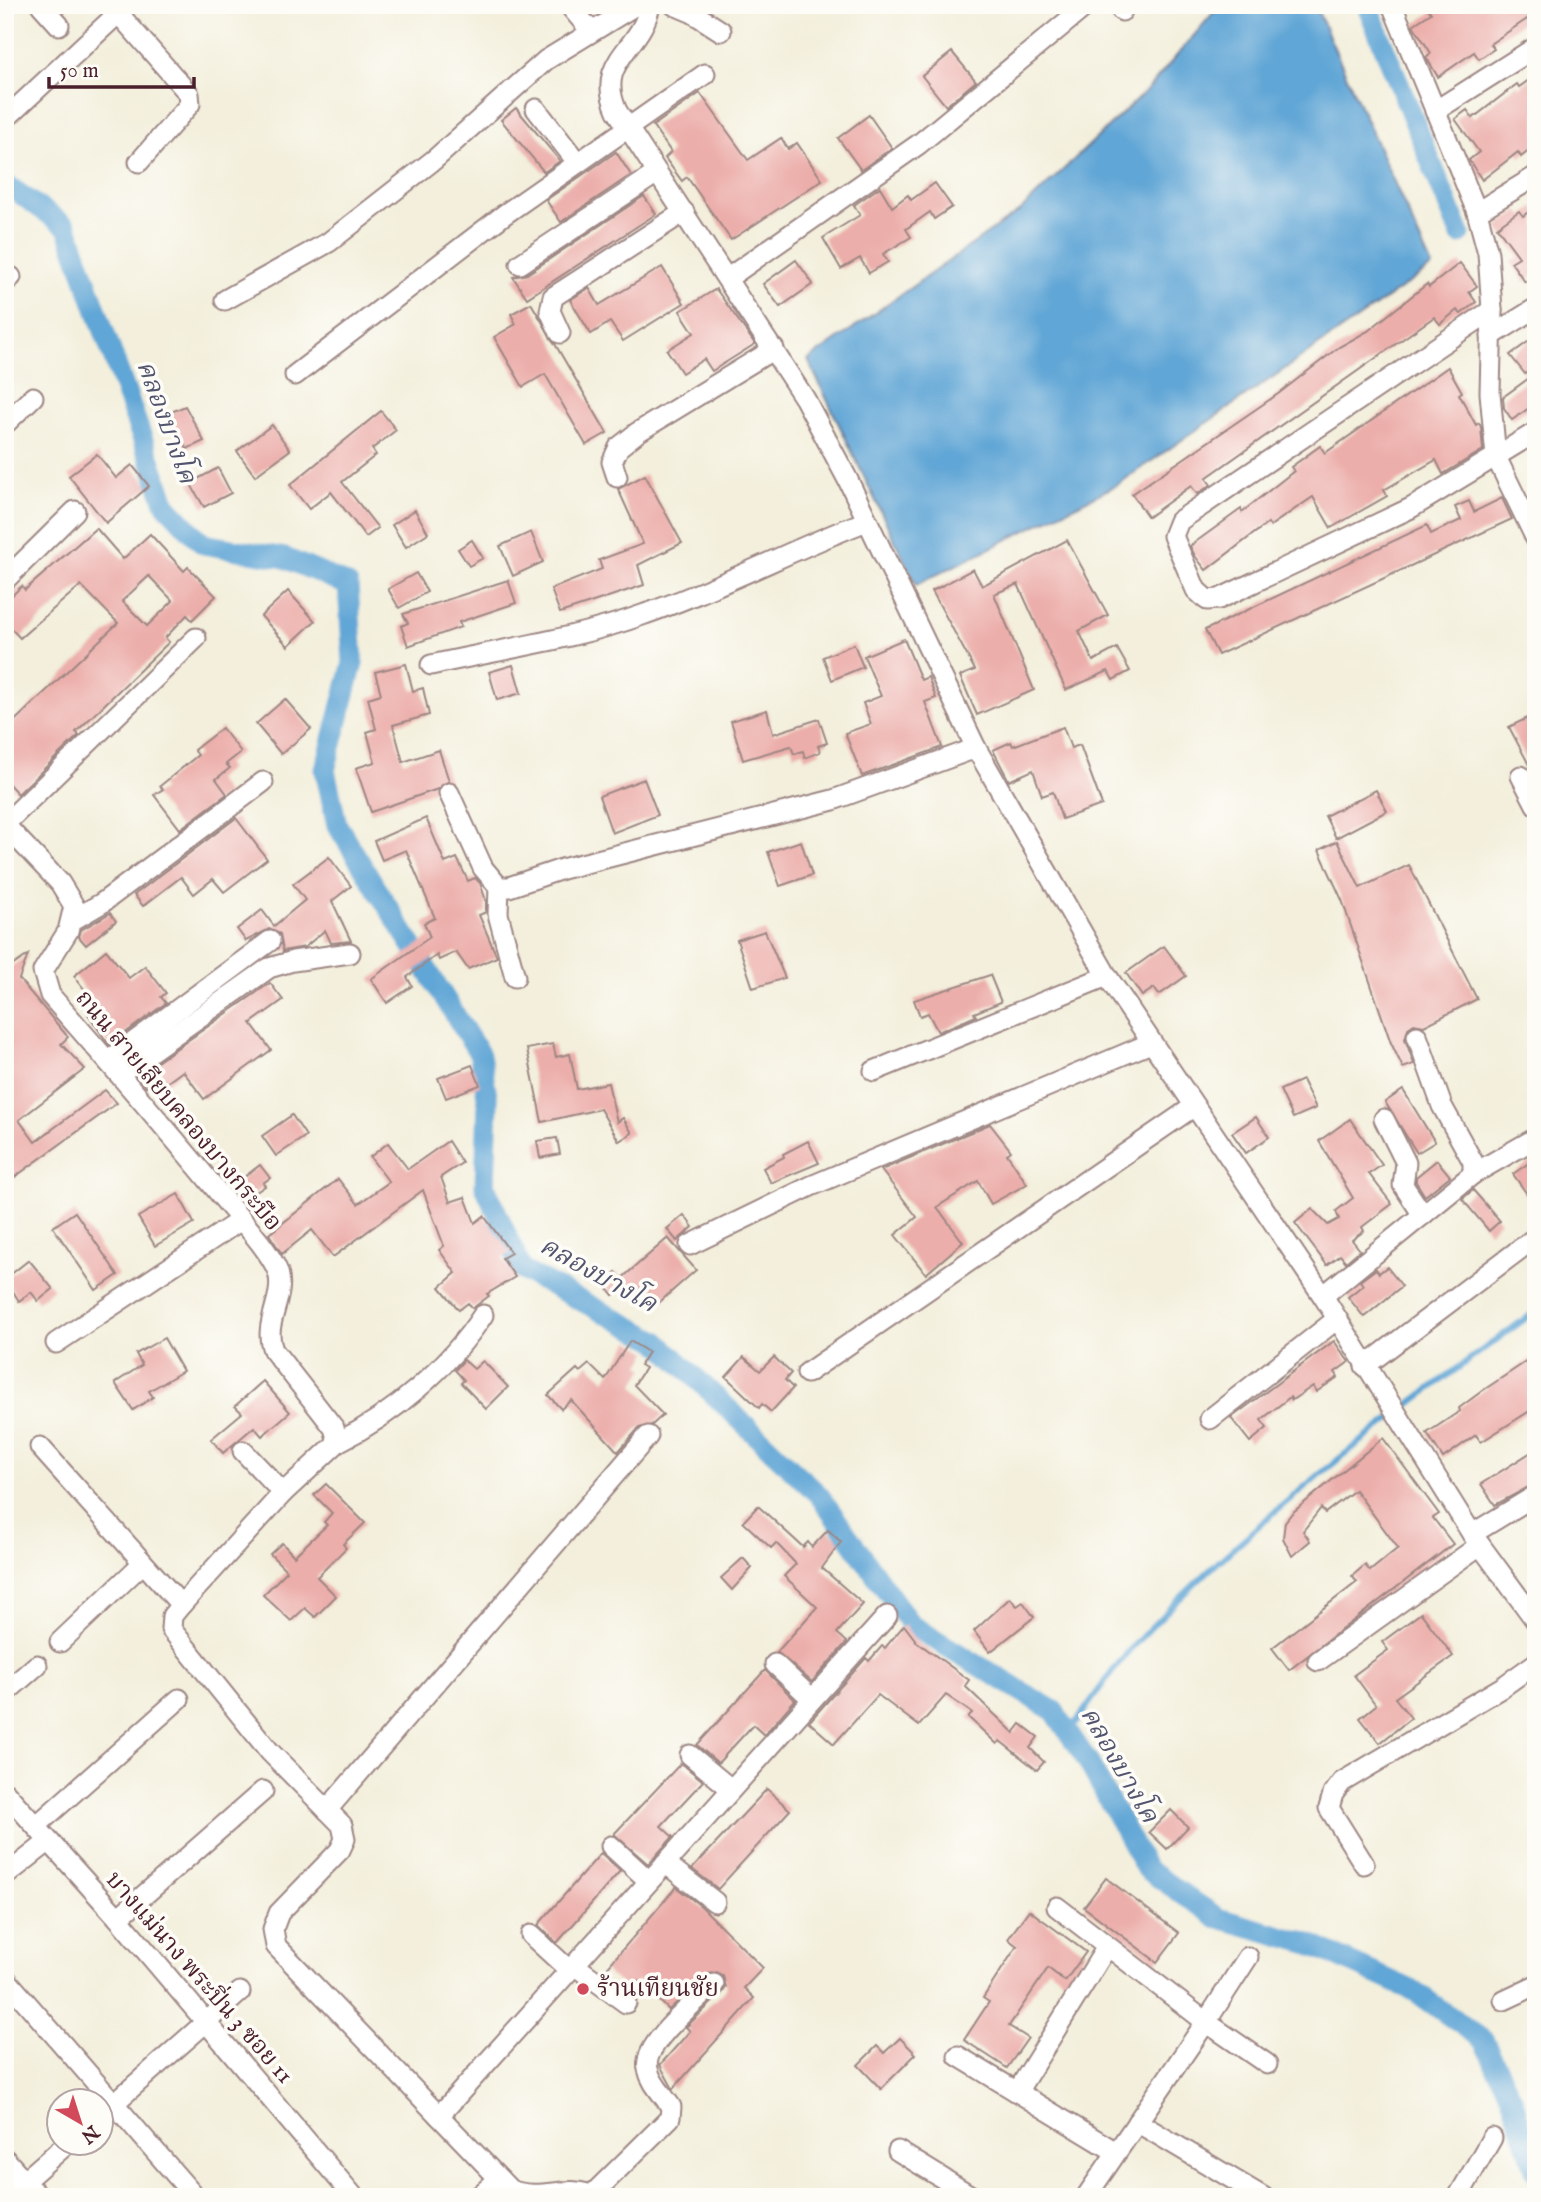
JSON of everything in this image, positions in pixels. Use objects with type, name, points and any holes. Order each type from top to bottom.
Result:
[{"type":"street","points":[[41,5],[59,25]]},
{"type":"street","points":[[569,5],[591,31]]},
{"type":"street","points":[[674,5],[693,13],[721,31]]},
{"type":"street","points":[[728,278],[919,144],[1087,5]]},
{"type":"street","points":[[1395,6],[1477,212],[1488,253],[1492,310],[1490,393],[1496,457],[1536,539]]},
{"type":"street","points":[[225,300],[329,242],[435,159],[546,60],[591,31],[649,7]]},
{"type":"street","points":[[649,7],[609,79],[609,94],[628,130],[775,349],[805,399],[976,748],[1107,976],[1323,1296],[1476,1540],[1536,1621]]},
{"type":"street","points":[[5,119],[122,9],[189,94],[190,104],[139,162]]},
{"type":"street","points":[[1435,111],[1536,47]]},
{"type":"street","points":[[295,375],[577,162],[628,130],[705,74]]},
{"type":"street","points":[[536,109],[577,162]]},
{"type":"street","points":[[520,264],[657,173]]},
{"type":"street","points":[[1477,212],[1536,176]]},
{"type":"street","points":[[559,332],[550,311],[553,297],[684,212]]},
{"type":"street","points":[[1491,336],[1536,307]]},
{"type":"street","points":[[1492,310],[1179,521],[1173,536],[1196,590],[1207,600],[1219,599],[1411,508],[1536,432]]},
{"type":"street","points":[[617,477],[612,462],[620,447],[638,432],[775,349]]},
{"type":"street","points":[[5,424],[33,397]]},
{"type":"street","points":[[5,580],[75,511]]},
{"type":"street","points":[[432,665],[604,627],[646,614],[802,546],[867,522]]},
{"type":"street","points":[[73,920],[74,906],[69,894],[5,824],[196,638]]},
{"type":"street","points":[[499,887],[509,887],[562,869],[822,803],[976,748]]},
{"type":"street","points":[[1521,776],[1536,806]]},
{"type":"street","points":[[73,920],[102,904],[263,782]]},
{"type":"street","points":[[449,793],[483,868],[499,887],[498,914],[515,977]]},
{"type":"street","name":"ถนน สายเลียบคลองบางกระบือ","points":[[73,920],[43,971],[44,984],[50,995],[241,1220],[277,1271],[279,1284],[268,1338],[273,1350],[334,1427],[338,1442]]},
{"type":"street","points":[[114,1068],[270,941]]},
{"type":"street","points":[[114,1068],[270,968],[293,961],[350,953]]},
{"type":"street","points":[[874,1072],[1107,976]]},
{"type":"street","points":[[1417,1036],[1442,1106],[1473,1161],[1473,1174]]},
{"type":"street","points":[[690,1245],[811,1186],[1151,1043]]},
{"type":"street","points":[[807,1373],[1193,1107]]},
{"type":"street","points":[[1384,1119],[1406,1163],[1403,1185],[1423,1215]]},
{"type":"street","points":[[1323,1296],[1473,1174],[1536,1138]]},
{"type":"street","points":[[56,1343],[241,1220]]},
{"type":"street","points":[[1365,1366],[1536,1237]]},
{"type":"street","points":[[483,1315],[465,1342],[429,1377],[361,1430],[338,1442],[283,1493],[172,1616],[171,1629],[270,1752],[342,1825],[345,1839],[340,1850],[279,1913],[272,1929],[276,1946],[510,2190],[528,2197],[578,2191],[593,2196],[670,2118],[671,2107],[652,2082],[646,2065],[651,2047],[714,1984]]},
{"type":"street","points":[[1210,1419],[1337,1319]]},
{"type":"street","points":[[327,1810],[648,1436]]},
{"type":"street","points":[[40,1447],[181,1605]]},
{"type":"street","points":[[243,1451],[283,1493]]},
{"type":"street","points":[[1318,1661],[1536,1495]]},
{"type":"street","points":[[60,1642],[143,1563]]},
{"type":"street","points":[[439,2116],[887,1616]]},
{"type":"street","points":[[1364,1864],[1329,1808],[1333,1794],[1342,1782],[1501,1688],[1536,1663]]},
{"type":"street","points":[[775,1664],[812,1699]]},
{"type":"street","points":[[5,1693],[37,1665]]},
{"type":"street","points":[[36,1826],[179,1699]]},
{"type":"street","points":[[690,1755],[731,1790]]},
{"type":"street","name":"บางแม่นาง พระปิ่น 3 ซอย 11","points":[[5,1791],[118,1918],[354,2197]]},
{"type":"street","points":[[118,1918],[263,1791]]},
{"type":"street","points":[[5,1876],[48,1842]]},
{"type":"street","points":[[611,1846],[649,1881]]},
{"type":"street","points":[[665,1863],[715,1902]]},
{"type":"street","points":[[1057,1907],[1206,2022],[1267,2064]]},
{"type":"street","points":[[531,1935],[572,1968],[626,2003]]},
{"type":"street","points":[[1017,2092],[1107,1947]]},
{"type":"street","points":[[1086,2197],[1248,1957]]},
{"type":"street","points":[[5,1978],[89,2086]]},
{"type":"street","points":[[1504,2000],[1536,1985]]},
{"type":"street","points":[[116,2101],[240,1992]]},
{"type":"street","points":[[958,2056],[1116,2152]]},
{"type":"street","points":[[116,2118],[195,2197]]},
{"type":"street","points":[[1137,2122],[1257,2195]]},
{"type":"street","points":[[1458,2197],[1492,2138]]},
{"type":"street","points":[[898,2151],[973,2197]]},
{"type":"street","points":[[6,2197],[54,2156]]},
{"type":"street","points":[[5,2159],[39,2197]]},
{"type":"street","points":[[478,2197],[499,2179]]},
{"type":"water","points":[[1220,5],[1315,5],[1432,267],[1117,485],[916,585],[808,360],[1021,210],[1149,88]]},
{"type":"building","points":[[1426,5],[1536,5],[1536,13],[1490,44],[1494,49],[1479,59],[1474,52],[1438,77],[1426,57],[1431,53],[1413,25],[1431,13]]},
{"type":"building","points":[[952,52],[976,81],[946,106],[922,76]]},
{"type":"building","points":[[1536,75],[1536,145],[1521,157],[1518,152],[1482,180],[1469,160],[1479,152],[1455,119],[1467,110],[1473,118],[1517,84],[1519,87]]},
{"type":"building","points":[[700,93],[748,160],[781,138],[788,149],[797,143],[822,180],[731,240],[687,177],[682,181],[665,158],[671,152],[653,126]]},
{"type":"building","points":[[516,108],[560,161],[544,172],[501,120]]},
{"type":"building","points":[[869,115],[892,148],[861,170],[838,138]]},
{"type":"building","points":[[616,152],[631,175],[561,222],[546,200]]},
{"type":"building","points":[[935,183],[952,207],[934,219],[930,212],[906,229],[911,237],[883,254],[888,262],[869,273],[860,258],[841,269],[823,238],[860,215],[854,205],[880,187],[892,207],[908,195],[911,200]]},
{"type":"building","points":[[644,196],[656,214],[527,298],[513,277],[527,274]]},
{"type":"building","points":[[1536,206],[1536,279],[1533,276],[1525,282],[1511,262],[1519,257],[1497,227],[1519,211],[1523,216]]},
{"type":"building","points":[[796,260],[813,284],[780,307],[763,284]]},
{"type":"building","points":[[1460,263],[1477,286],[1469,292],[1476,302],[1461,314],[1457,310],[1440,324],[1434,317],[1206,478],[1211,485],[1197,494],[1191,486],[1148,517],[1132,494],[1278,394],[1339,347],[1368,331],[1427,284],[1429,287]]},
{"type":"building","points":[[662,267],[684,303],[623,341],[610,322],[591,334],[570,300],[589,288],[599,305]]},
{"type":"building","points":[[716,289],[755,344],[712,371],[704,359],[682,373],[667,350],[694,333],[680,311]]},
{"type":"building","points":[[531,303],[607,433],[586,445],[545,374],[523,387],[494,337],[516,324],[511,314]]},
{"type":"building","points":[[1536,336],[1536,366],[1525,374],[1510,355]]},
{"type":"building","points":[[1448,367],[1476,425],[1479,423],[1481,427],[1483,450],[1443,474],[1436,460],[1384,490],[1387,496],[1331,528],[1313,497],[1270,526],[1268,523],[1206,570],[1190,546],[1241,509],[1242,512],[1294,471],[1291,467],[1320,446],[1325,453]]},
{"type":"building","points":[[1536,373],[1536,403],[1512,420],[1504,408],[1503,397]]},
{"type":"building","points":[[185,406],[204,441],[187,449],[169,413]]},
{"type":"building","points":[[381,411],[396,430],[372,449],[376,455],[342,482],[378,528],[366,537],[331,492],[309,509],[290,485]]},
{"type":"building","points":[[272,425],[290,450],[255,476],[237,451]]},
{"type":"building","points":[[97,454],[116,478],[132,465],[149,486],[106,523],[69,476]]},
{"type":"building","points":[[218,468],[231,493],[204,507],[190,483]]},
{"type":"building","points":[[645,475],[682,543],[638,565],[644,585],[560,613],[551,589],[602,569],[599,560],[643,544],[618,489]]},
{"type":"building","points":[[1502,498],[1512,519],[1218,655],[1205,630],[1427,525],[1431,534],[1461,520],[1455,507],[1469,501],[1474,512]]},
{"type":"building","points":[[415,510],[428,533],[406,547],[392,525]]},
{"type":"building","points":[[96,528],[123,559],[150,534],[184,571],[188,567],[216,596],[192,620],[187,615],[165,638],[169,642],[76,732],[79,735],[18,794],[5,780],[5,730],[118,623],[81,585],[20,638],[5,622],[5,602],[22,586],[25,590]],"holes":[[[149,576],[173,601],[147,626],[122,601]]]},
{"type":"building","points":[[531,532],[543,562],[513,576],[500,546]]},
{"type":"building","points":[[472,540],[483,558],[469,566],[458,549]]},
{"type":"building","points":[[1067,540],[1108,615],[1079,631],[1093,661],[1117,648],[1130,671],[1113,680],[1108,671],[1066,690],[1018,584],[994,594],[1034,690],[977,715],[960,676],[975,670],[932,591],[973,569],[982,586]]},
{"type":"building","points":[[416,573],[427,592],[399,608],[388,589]]},
{"type":"building","points":[[508,580],[516,603],[459,622],[461,627],[408,646],[401,626],[408,623],[403,614]]},
{"type":"building","points":[[288,591],[315,621],[288,646],[261,616]]},
{"type":"building","points":[[904,639],[921,680],[928,677],[936,698],[925,702],[942,747],[862,776],[845,733],[871,724],[863,703],[881,696],[864,656]]},
{"type":"building","points":[[854,644],[863,667],[832,680],[823,657]]},
{"type":"building","points":[[406,664],[413,691],[423,688],[429,715],[393,725],[403,762],[439,750],[449,781],[438,789],[371,812],[356,768],[375,762],[367,732],[376,729],[368,698],[381,694],[375,672]]},
{"type":"building","points":[[513,665],[521,693],[497,700],[489,672]]},
{"type":"building","points":[[285,699],[311,729],[281,754],[256,724]]},
{"type":"building","points":[[767,710],[773,734],[819,719],[827,743],[818,746],[820,752],[805,758],[803,751],[794,754],[791,746],[743,760],[731,721]]},
{"type":"building","points":[[1536,714],[1536,778],[1509,727]]},
{"type":"building","points":[[1063,727],[1071,748],[1080,745],[1102,805],[1062,819],[1053,792],[1042,796],[1033,770],[1009,781],[993,750],[1011,742],[1013,746]]},
{"type":"building","points":[[222,728],[241,752],[226,764],[230,768],[216,779],[227,794],[180,829],[154,795],[163,789],[160,786],[198,755],[194,750]]},
{"type":"building","points":[[644,779],[658,815],[612,833],[599,796]]},
{"type":"building","points":[[1376,790],[1387,811],[1336,838],[1325,816]]},
{"type":"building","points":[[236,818],[267,859],[224,892],[213,879],[194,894],[181,877],[143,906],[134,895]]},
{"type":"building","points":[[426,818],[445,863],[457,858],[468,881],[475,878],[480,883],[486,901],[486,912],[479,915],[497,957],[468,969],[456,952],[439,960],[437,955],[407,977],[412,986],[387,1003],[371,979],[430,937],[424,923],[435,918],[406,850],[382,860],[374,841]]},
{"type":"building","points":[[801,841],[812,875],[780,886],[768,852]]},
{"type":"building","points":[[1337,841],[1360,888],[1409,865],[1477,999],[1424,1026],[1414,1024],[1408,1028],[1405,1039],[1414,1064],[1403,1068],[1391,1043],[1342,900],[1319,850]]},
{"type":"building","points":[[329,857],[351,886],[332,901],[351,941],[331,943],[325,930],[305,947],[283,951],[280,934],[269,929],[246,941],[237,929],[262,910],[274,926],[305,900],[293,884]]},
{"type":"building","points":[[110,913],[116,921],[86,945],[79,937],[81,930]]},
{"type":"building","points":[[765,931],[785,978],[753,988],[737,940]]},
{"type":"building","points":[[1164,946],[1186,976],[1159,995],[1154,988],[1142,996],[1126,973]]},
{"type":"building","points":[[106,950],[129,978],[145,966],[166,993],[161,997],[166,1003],[109,1045],[86,1011],[96,1004],[74,976]]},
{"type":"building","points":[[28,955],[19,979],[68,1037],[61,1044],[85,1069],[19,1120],[35,1142],[105,1090],[117,1103],[5,1184],[5,964],[9,968]]},
{"type":"building","points":[[990,975],[1001,1002],[938,1032],[928,1013],[920,1016],[914,1000]]},
{"type":"building","points":[[270,983],[283,1000],[251,1023],[271,1050],[204,1099],[183,1071],[165,1084],[160,1077],[146,1087],[137,1076]]},
{"type":"building","points":[[553,1044],[556,1057],[570,1054],[577,1089],[608,1083],[617,1122],[623,1118],[632,1133],[619,1141],[600,1109],[542,1122],[527,1049]]},
{"type":"building","points":[[472,1065],[480,1085],[446,1098],[438,1078]]},
{"type":"building","points":[[1302,1080],[1316,1108],[1293,1118],[1280,1090]]},
{"type":"building","points":[[1403,1090],[1435,1142],[1417,1153],[1385,1102]]},
{"type":"building","points":[[292,1115],[306,1136],[276,1156],[262,1136]]},
{"type":"building","points":[[1256,1117],[1269,1137],[1246,1153],[1232,1133]]},
{"type":"building","points":[[1350,1119],[1382,1165],[1369,1174],[1392,1204],[1362,1227],[1364,1231],[1352,1240],[1360,1250],[1346,1262],[1340,1255],[1327,1265],[1295,1223],[1312,1209],[1328,1225],[1339,1219],[1336,1211],[1353,1198],[1319,1141]]},
{"type":"building","points":[[990,1124],[1011,1151],[1007,1154],[1027,1184],[991,1204],[978,1181],[937,1207],[963,1242],[926,1274],[895,1235],[917,1217],[881,1170]]},
{"type":"building","points":[[557,1138],[560,1154],[540,1158],[537,1141]]},
{"type":"building","points":[[448,1141],[462,1163],[441,1177],[450,1202],[465,1197],[475,1223],[484,1216],[511,1253],[502,1258],[515,1277],[487,1294],[489,1296],[473,1308],[468,1303],[459,1310],[440,1287],[456,1273],[439,1250],[444,1246],[423,1190],[333,1257],[312,1230],[282,1254],[269,1234],[338,1179],[358,1204],[389,1182],[370,1157],[388,1143],[408,1169]]},
{"type":"building","points":[[808,1141],[819,1163],[771,1183],[763,1168]]},
{"type":"building","points":[[1536,1158],[1536,1207],[1513,1174]]},
{"type":"building","points":[[1437,1160],[1450,1176],[1425,1196],[1416,1182],[1416,1177]]},
{"type":"building","points":[[260,1165],[270,1178],[263,1183],[265,1186],[246,1199],[235,1184]]},
{"type":"building","points":[[1473,1190],[1500,1221],[1489,1231],[1462,1199]]},
{"type":"building","points":[[178,1194],[194,1223],[155,1246],[138,1217]]},
{"type":"building","points":[[75,1212],[118,1275],[96,1290],[53,1227]]},
{"type":"building","points":[[684,1215],[693,1227],[677,1241],[667,1229]]},
{"type":"building","points":[[668,1238],[696,1270],[654,1307],[639,1289],[632,1295],[624,1286],[613,1295],[603,1283],[616,1272],[621,1279]]},
{"type":"building","points":[[29,1260],[53,1289],[38,1301],[31,1292],[19,1301],[5,1279]]},
{"type":"building","points":[[1387,1267],[1402,1286],[1364,1317],[1348,1297],[1363,1285],[1360,1281],[1376,1269],[1379,1273]]},
{"type":"building","points":[[164,1338],[183,1371],[149,1391],[153,1397],[133,1410],[115,1383],[142,1365],[136,1354]]},
{"type":"building","points":[[630,1341],[648,1352],[640,1365],[645,1368],[634,1385],[663,1415],[652,1425],[639,1428],[618,1452],[571,1400],[561,1409],[548,1395],[577,1369],[580,1372],[589,1364],[605,1380]]},
{"type":"building","points":[[1334,1341],[1349,1362],[1335,1372],[1338,1377],[1316,1392],[1313,1386],[1292,1400],[1290,1397],[1261,1420],[1267,1428],[1250,1442],[1231,1418]]},
{"type":"building","points":[[1536,1355],[1536,1407],[1481,1442],[1476,1435],[1443,1458],[1427,1433],[1460,1411],[1459,1408],[1482,1391]]},
{"type":"building","points":[[744,1357],[760,1371],[774,1357],[791,1373],[785,1380],[793,1388],[771,1412],[762,1404],[759,1408],[726,1377]]},
{"type":"building","points":[[464,1360],[474,1369],[483,1361],[508,1387],[486,1409],[461,1383],[464,1380],[455,1370]]},
{"type":"building","points":[[263,1381],[290,1412],[262,1436],[254,1427],[223,1453],[211,1439],[242,1413],[235,1406]]},
{"type":"building","points":[[1383,1438],[1439,1514],[1433,1518],[1453,1544],[1289,1670],[1272,1648],[1357,1582],[1352,1576],[1365,1565],[1370,1571],[1398,1548],[1355,1490],[1325,1513],[1321,1508],[1303,1531],[1310,1541],[1292,1556],[1283,1538],[1285,1522],[1292,1513]]},
{"type":"building","points":[[1536,1449],[1536,1483],[1495,1505],[1481,1484]]},
{"type":"building","points":[[326,1484],[365,1523],[343,1544],[346,1548],[317,1577],[336,1596],[315,1617],[305,1608],[291,1621],[263,1595],[287,1571],[270,1554],[282,1543],[294,1556],[327,1525],[324,1522],[332,1513],[314,1495]]},
{"type":"building","points":[[758,1506],[803,1547],[808,1542],[812,1547],[828,1530],[841,1542],[822,1568],[863,1604],[837,1633],[847,1642],[812,1682],[777,1652],[817,1607],[784,1576],[796,1564],[776,1543],[771,1548],[743,1522]]},
{"type":"building","points":[[743,1558],[752,1568],[732,1590],[721,1578]]},
{"type":"building","points":[[1010,1598],[1017,1606],[1023,1602],[1034,1617],[990,1652],[974,1631]]},
{"type":"building","points":[[1421,1613],[1453,1656],[1395,1698],[1411,1718],[1380,1743],[1360,1718],[1376,1705],[1354,1675],[1388,1650],[1382,1642]]},
{"type":"building","points":[[904,1625],[917,1642],[969,1680],[965,1686],[1014,1733],[1021,1724],[1038,1737],[1030,1748],[1044,1762],[1037,1770],[1000,1741],[997,1744],[968,1717],[972,1713],[946,1695],[919,1726],[878,1695],[834,1744],[809,1722],[866,1658],[869,1661],[882,1646],[885,1648]]},
{"type":"building","points":[[765,1670],[795,1700],[764,1735],[753,1725],[718,1763],[697,1745]]},
{"type":"building","points":[[681,1763],[703,1781],[661,1826],[673,1837],[648,1864],[614,1834]]},
{"type":"building","points":[[767,1789],[790,1810],[718,1889],[692,1869]]},
{"type":"building","points":[[1171,1810],[1188,1827],[1167,1849],[1149,1832]]},
{"type":"building","points":[[601,1853],[620,1871],[557,1943],[538,1925]]},
{"type":"building","points":[[1106,1878],[1179,1933],[1157,1962],[1084,1907]]},
{"type":"building","points":[[676,1887],[702,1907],[763,1968],[744,1988],[754,1998],[673,2089],[660,2065],[690,2031],[686,2027],[723,1992],[726,1987],[723,1976],[717,1972],[706,1975],[669,2010],[638,1980],[629,1990],[604,1971]]},
{"type":"building","points":[[1029,1910],[1086,1952],[1065,1981],[1048,1968],[1009,2026],[1028,2038],[1007,2068],[964,2040],[989,2002],[983,1998],[1017,1946],[1008,1939]]},
{"type":"building","points":[[900,2038],[916,2054],[881,2089],[858,2065],[877,2046],[884,2053]]},
{"type":"waterway","points":[[1367,5],[1460,234]]},
{"type":"waterway","name":"คลองบางโค","points":[[5,188],[10,187],[67,227],[166,505],[203,544],[285,558],[348,585],[353,663],[325,770],[337,825],[480,1055],[488,1102],[485,1186],[522,1270],[656,1340],[819,1495],[911,1625],[1054,1711],[1087,1760],[1146,1869],[1218,1918],[1310,1944],[1416,1992],[1483,2040],[1512,2098],[1536,2172]]},
{"type":"waterway","points":[[1069,1732],[1127,1653],[1229,1552],[1379,1427],[1536,1311]]},
{"type":"place","name":"ร้านเทียนชัย","points":[[583,1989]]}]
